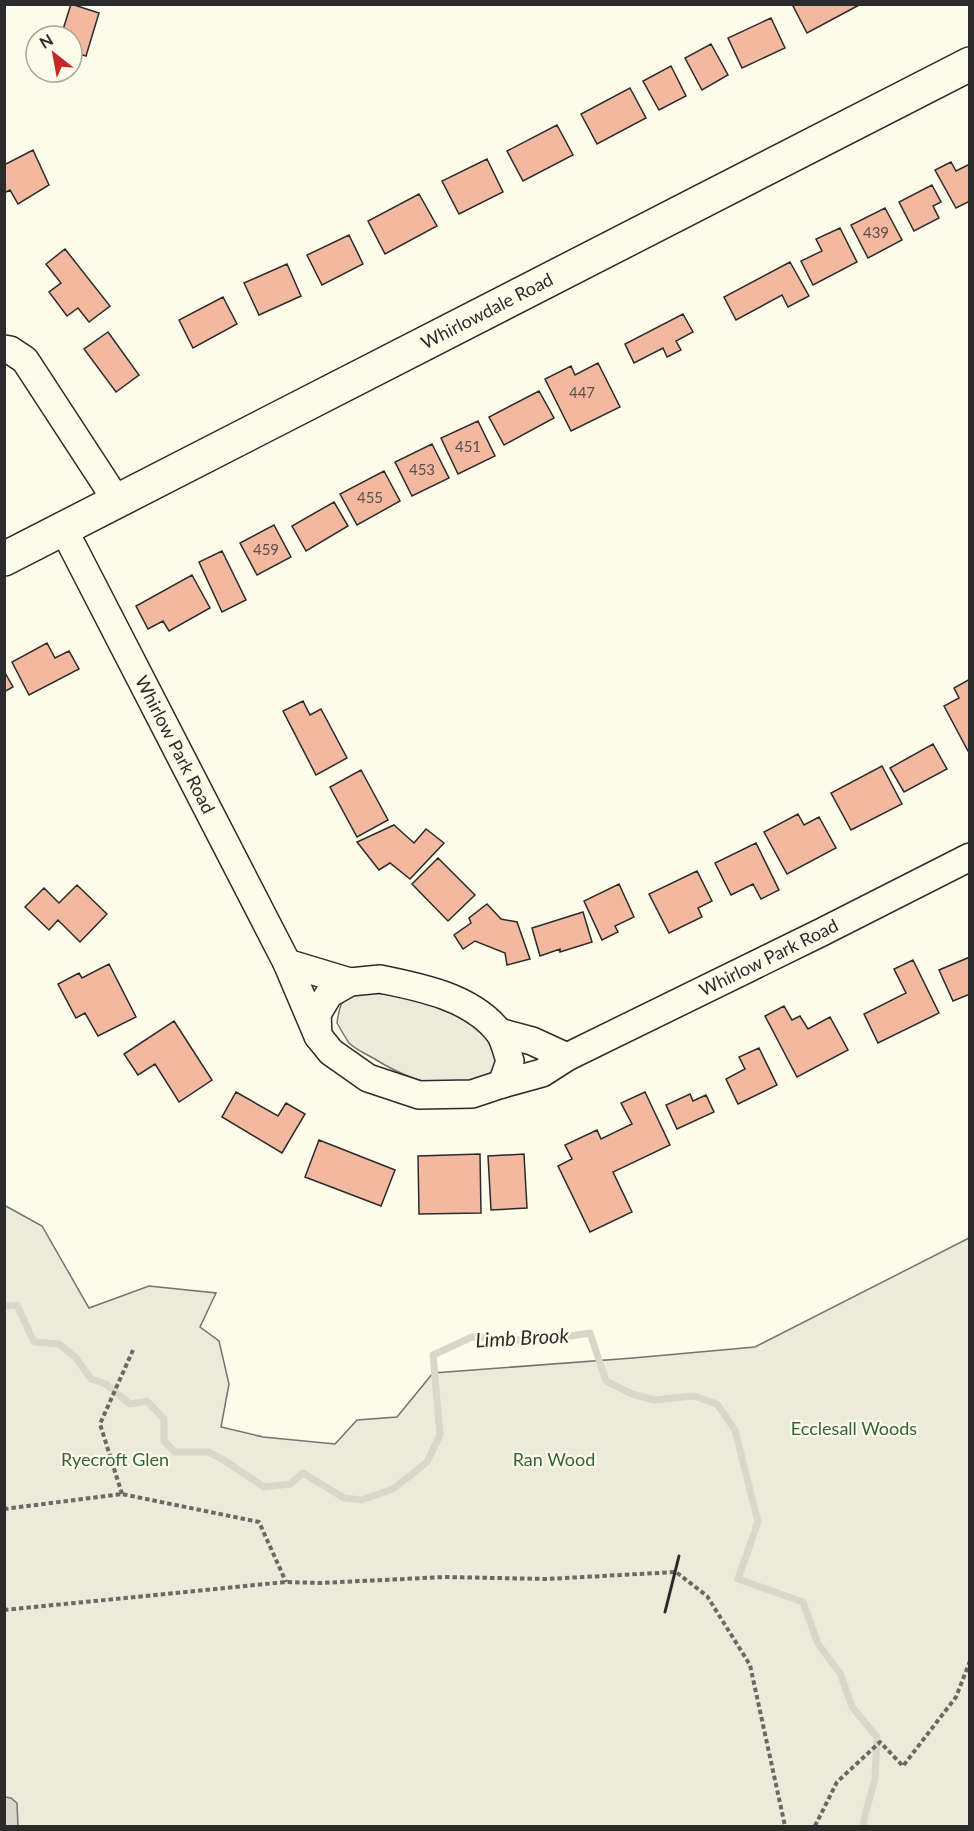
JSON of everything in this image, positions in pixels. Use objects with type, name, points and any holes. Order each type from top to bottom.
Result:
[{"type":"main road","name":"Whirlowdale Road","points":[[4,559],[969,64]]},
{"type":"street","points":[[4,349],[10,350],[25,360],[117,501]]},
{"type":"street","name":"Whirlow Park Road","points":[[63,528],[287,963],[318,1036],[331,1052],[368,1078],[419,1095],[472,1094],[542,1073],[567,1057],[822,932],[969,856]]},
{"type":"street","points":[[287,963],[350,982],[380,979],[428,989],[476,1010],[499,1032],[510,1061],[502,1084]]},
{"type":"street","points":[[318,1036],[317,1014],[329,994],[350,982]]},
{"type":"street","points":[[499,1032],[532,1041],[567,1057]]},
{"type":"path","points":[[122,1494],[100,1424],[133,1350]]},
{"type":"path","points":[[4,1509],[122,1494],[259,1522],[286,1582]]},
{"type":"path","points":[[4,1610],[286,1582],[320,1583],[445,1576],[547,1579],[676,1572],[708,1596],[750,1665],[785,1827]]},
{"type":"path","points":[[815,1827],[837,1782],[880,1743],[903,1766],[956,1697],[969,1661]]},
{"type":"green space","points":[[360,991],[426,1000],[475,1021],[494,1041],[498,1068],[468,1084],[452,1085],[419,1080],[387,1066],[351,1045],[337,1023],[342,1002]]},
{"type":"green space","points":[[4,1205],[42,1226],[89,1308],[149,1286],[216,1293],[200,1327],[219,1341],[229,1384],[221,1427],[263,1437],[335,1444],[357,1420],[397,1417],[433,1373],[755,1347],[969,1238],[969,1826],[5,1826]]},
{"type":"shaded area","points":[[5,1797],[17,1803],[18,1826],[5,1826]]},
{"type":"building","points":[[71,4],[99,13],[86,56],[84,55],[84,24],[65,24]]},
{"type":"building","points":[[792,4],[861,4],[807,33]]},
{"type":"building","points":[[771,18],[785,48],[742,68],[728,38]]},
{"type":"building","points":[[711,44],[728,75],[702,90],[685,58]]},
{"type":"building","points":[[671,66],[686,96],[659,110],[643,81]]},
{"type":"building","points":[[630,88],[646,118],[597,144],[581,114]]},
{"type":"building","points":[[557,125],[573,155],[523,181],[507,151]]},
{"type":"building","points":[[33,150],[49,185],[18,204],[10,190],[4,193],[4,165]]},
{"type":"building","points":[[487,159],[503,192],[459,214],[442,181]]},
{"type":"building","points":[[951,162],[956,171],[970,164],[970,201],[956,208],[935,170]]},
{"type":"building","points":[[932,185],[941,202],[933,206],[939,218],[914,231],[899,202]]},
{"type":"building","points":[[419,194],[437,226],[385,254],[368,221]]},
{"type":"building","points":[[885,208],[902,240],[868,258],[851,225]]},
{"type":"building","points":[[840,228],[857,262],[813,285],[801,261],[822,251],[816,239]]},
{"type":"building","points":[[349,235],[363,264],[322,285],[307,255]]},
{"type":"building","points":[[65,249],[110,306],[89,322],[78,308],[67,316],[49,292],[61,283],[46,264]]},
{"type":"building","points":[[790,262],[809,296],[788,307],[782,295],[736,320],[724,297]]},
{"type":"building","points":[[287,264],[301,296],[259,315],[244,283]]},
{"type":"building","points":[[223,297],[237,324],[193,348],[179,320]]},
{"type":"building","points":[[683,314],[693,332],[676,341],[681,350],[667,357],[663,348],[634,363],[625,344]]},
{"type":"building","points":[[108,332],[139,375],[116,392],[84,349]]},
{"type":"building","points":[[598,363],[620,407],[571,431],[545,379],[571,366],[575,375]]},
{"type":"building","points":[[539,391],[554,418],[504,445],[489,417]]},
{"type":"building","points":[[478,421],[495,456],[458,474],[441,438]]},
{"type":"building","points":[[432,444],[449,478],[412,496],[395,462]]},
{"type":"building","points":[[384,471],[400,501],[357,525],[340,494]]},
{"type":"building","points":[[334,502],[348,526],[306,551],[292,526]]},
{"type":"building","points":[[274,525],[291,557],[257,575],[240,543]]},
{"type":"building","points":[[222,551],[246,600],[222,612],[199,562]]},
{"type":"building","points":[[192,575],[210,608],[169,631],[163,621],[148,629],[136,606]]},
{"type":"building","points":[[47,643],[55,658],[69,651],[79,669],[29,695],[12,662]]},
{"type":"building","points":[[4,671],[13,687],[4,692]]},
{"type":"building","points":[[970,679],[970,751],[968,751],[944,706],[959,698],[954,688]]},
{"type":"building","points":[[303,701],[310,715],[321,709],[347,758],[316,775],[283,711]]},
{"type":"building","points":[[933,744],[947,769],[904,792],[890,768]]},
{"type":"building","points":[[882,766],[902,804],[851,830],[831,793]]},
{"type":"building","points":[[361,770],[388,820],[357,837],[330,787]]},
{"type":"building","points":[[798,814],[804,825],[819,817],[836,848],[787,874],[764,832]]},
{"type":"building","points":[[394,825],[414,843],[426,829],[444,843],[410,879],[390,863],[379,870],[357,842]]},
{"type":"building","points":[[756,843],[779,890],[761,899],[753,884],[731,895],[715,863]]},
{"type":"building","points":[[438,858],[475,895],[448,921],[412,884]]},
{"type":"building","points":[[697,871],[712,901],[698,908],[702,917],[669,933],[649,894]]},
{"type":"building","points":[[619,884],[634,917],[615,926],[618,932],[602,940],[584,901]]},
{"type":"building","points":[[77,885],[107,914],[80,942],[58,920],[49,930],[25,907],[44,888],[59,903]]},
{"type":"building","points":[[487,904],[501,919],[517,922],[530,959],[507,965],[505,953],[475,941],[463,949],[454,935],[471,923],[469,918]]},
{"type":"building","points":[[583,912],[592,942],[540,956],[532,928]]},
{"type":"building","points":[[970,957],[970,994],[953,1001],[939,970]]},
{"type":"building","points":[[913,960],[939,1013],[878,1043],[864,1014],[906,993],[894,969]]},
{"type":"building","points":[[109,964],[136,1017],[98,1036],[85,1013],[76,1018],[58,984],[79,973],[82,978]]},
{"type":"building","points":[[784,1006],[792,1020],[800,1016],[808,1029],[830,1017],[848,1050],[797,1077],[765,1016]]},
{"type":"building","points":[[174,1021],[212,1080],[179,1102],[155,1064],[138,1075],[124,1054]]},
{"type":"building","points":[[759,1048],[777,1085],[738,1104],[726,1079],[745,1069],[739,1057]]},
{"type":"building","points":[[236,1092],[278,1116],[286,1103],[305,1114],[282,1153],[222,1117]]},
{"type":"building","points":[[645,1092],[670,1145],[613,1172],[632,1212],[590,1232],[558,1166],[572,1159],[565,1145],[597,1130],[601,1139],[632,1124],[621,1103]]},
{"type":"building","points":[[690,1094],[693,1101],[706,1095],[714,1112],[677,1129],[666,1105]]},
{"type":"building","points":[[319,1140],[395,1170],[381,1206],[305,1177]]},
{"type":"building","points":[[480,1154],[481,1213],[419,1214],[418,1156]]},
{"type":"building","points":[[524,1154],[527,1208],[491,1210],[488,1156]]},
{"type":"waterway","name":"Limb Brook","points":[[4,1306],[17,1305],[34,1342],[59,1344],[76,1358],[91,1379],[106,1384],[130,1404],[147,1401],[164,1419],[164,1441],[175,1452],[208,1452],[264,1487],[290,1484],[303,1473],[344,1498],[361,1500],[393,1489],[427,1462],[440,1435],[433,1355],[472,1337],[539,1341],[590,1333],[606,1381],[632,1394],[654,1400],[694,1396],[717,1404],[735,1430],[758,1522],[738,1579],[803,1602],[818,1644],[840,1673],[852,1707],[877,1737],[875,1779],[863,1826]]},
{"type":"wall","points":[[665,1612],[679,1556]]},
{"type":"park label","name":"Ecclesall Woods","points":[[854,1429]]},
{"type":"park label","name":"Ryecroft Glen","points":[[115,1460]]},
{"type":"park label","name":"Ran Wood","points":[[554,1460]]}]
